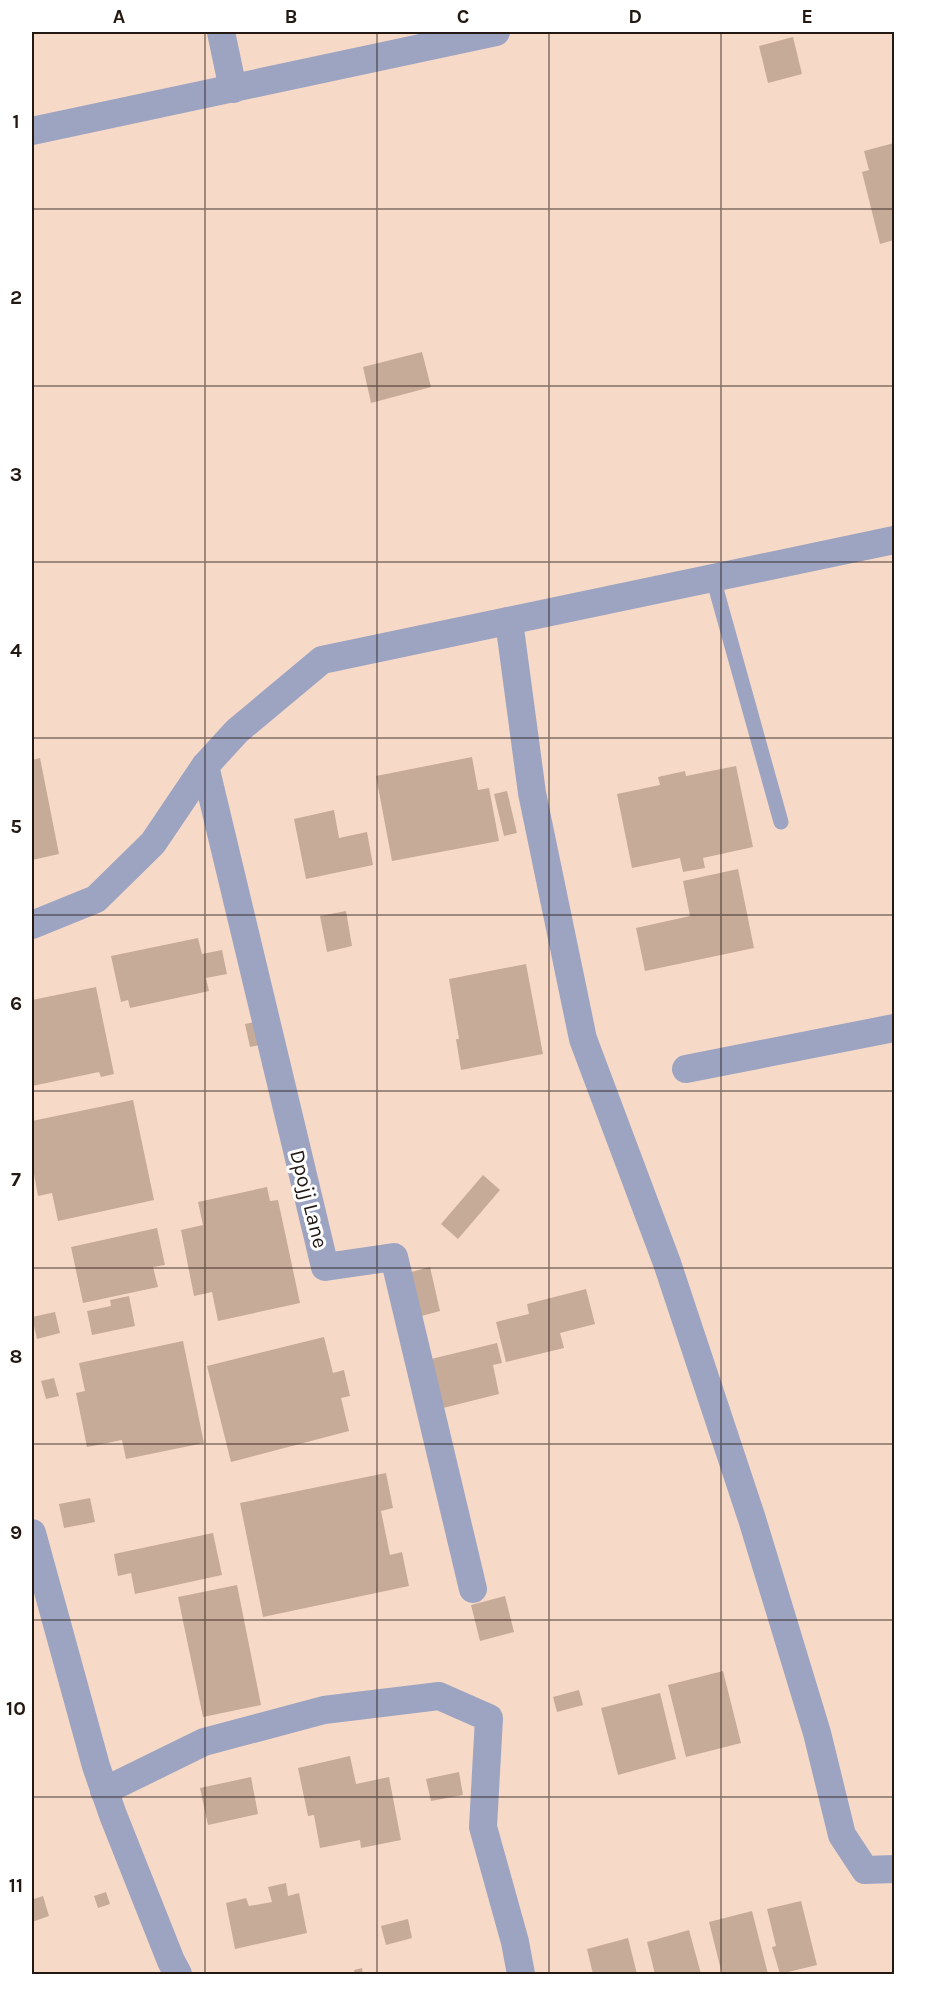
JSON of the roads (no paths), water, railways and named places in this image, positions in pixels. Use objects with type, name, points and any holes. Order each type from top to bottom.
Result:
[{"type":"street","points":[[221,32],[232,89]]},
{"type":"street","points":[[32,131],[496,32]]},
{"type":"street","points":[[32,925],[96,899],[153,843],[205,766],[237,731],[322,660],[894,540]]},
{"type":"street","points":[[509,621],[532,793],[583,1039],[667,1263],[748,1507],[817,1733],[842,1835],[865,1870],[894,1869]]},
{"type":"street","name":"Dpojj Lane","points":[[205,766],[325,1267],[394,1257],[473,1589]]},
{"type":"street","points":[[686,1069],[894,1029]]},
{"type":"street","points":[[32,1533],[104,1791],[178,1974]]},
{"type":"street","points":[[104,1791],[204,1742],[324,1710],[439,1696],[489,1718],[483,1827],[515,1942],[521,1974]]},
{"type":"lane","points":[[713,578],[781,822]]}]
